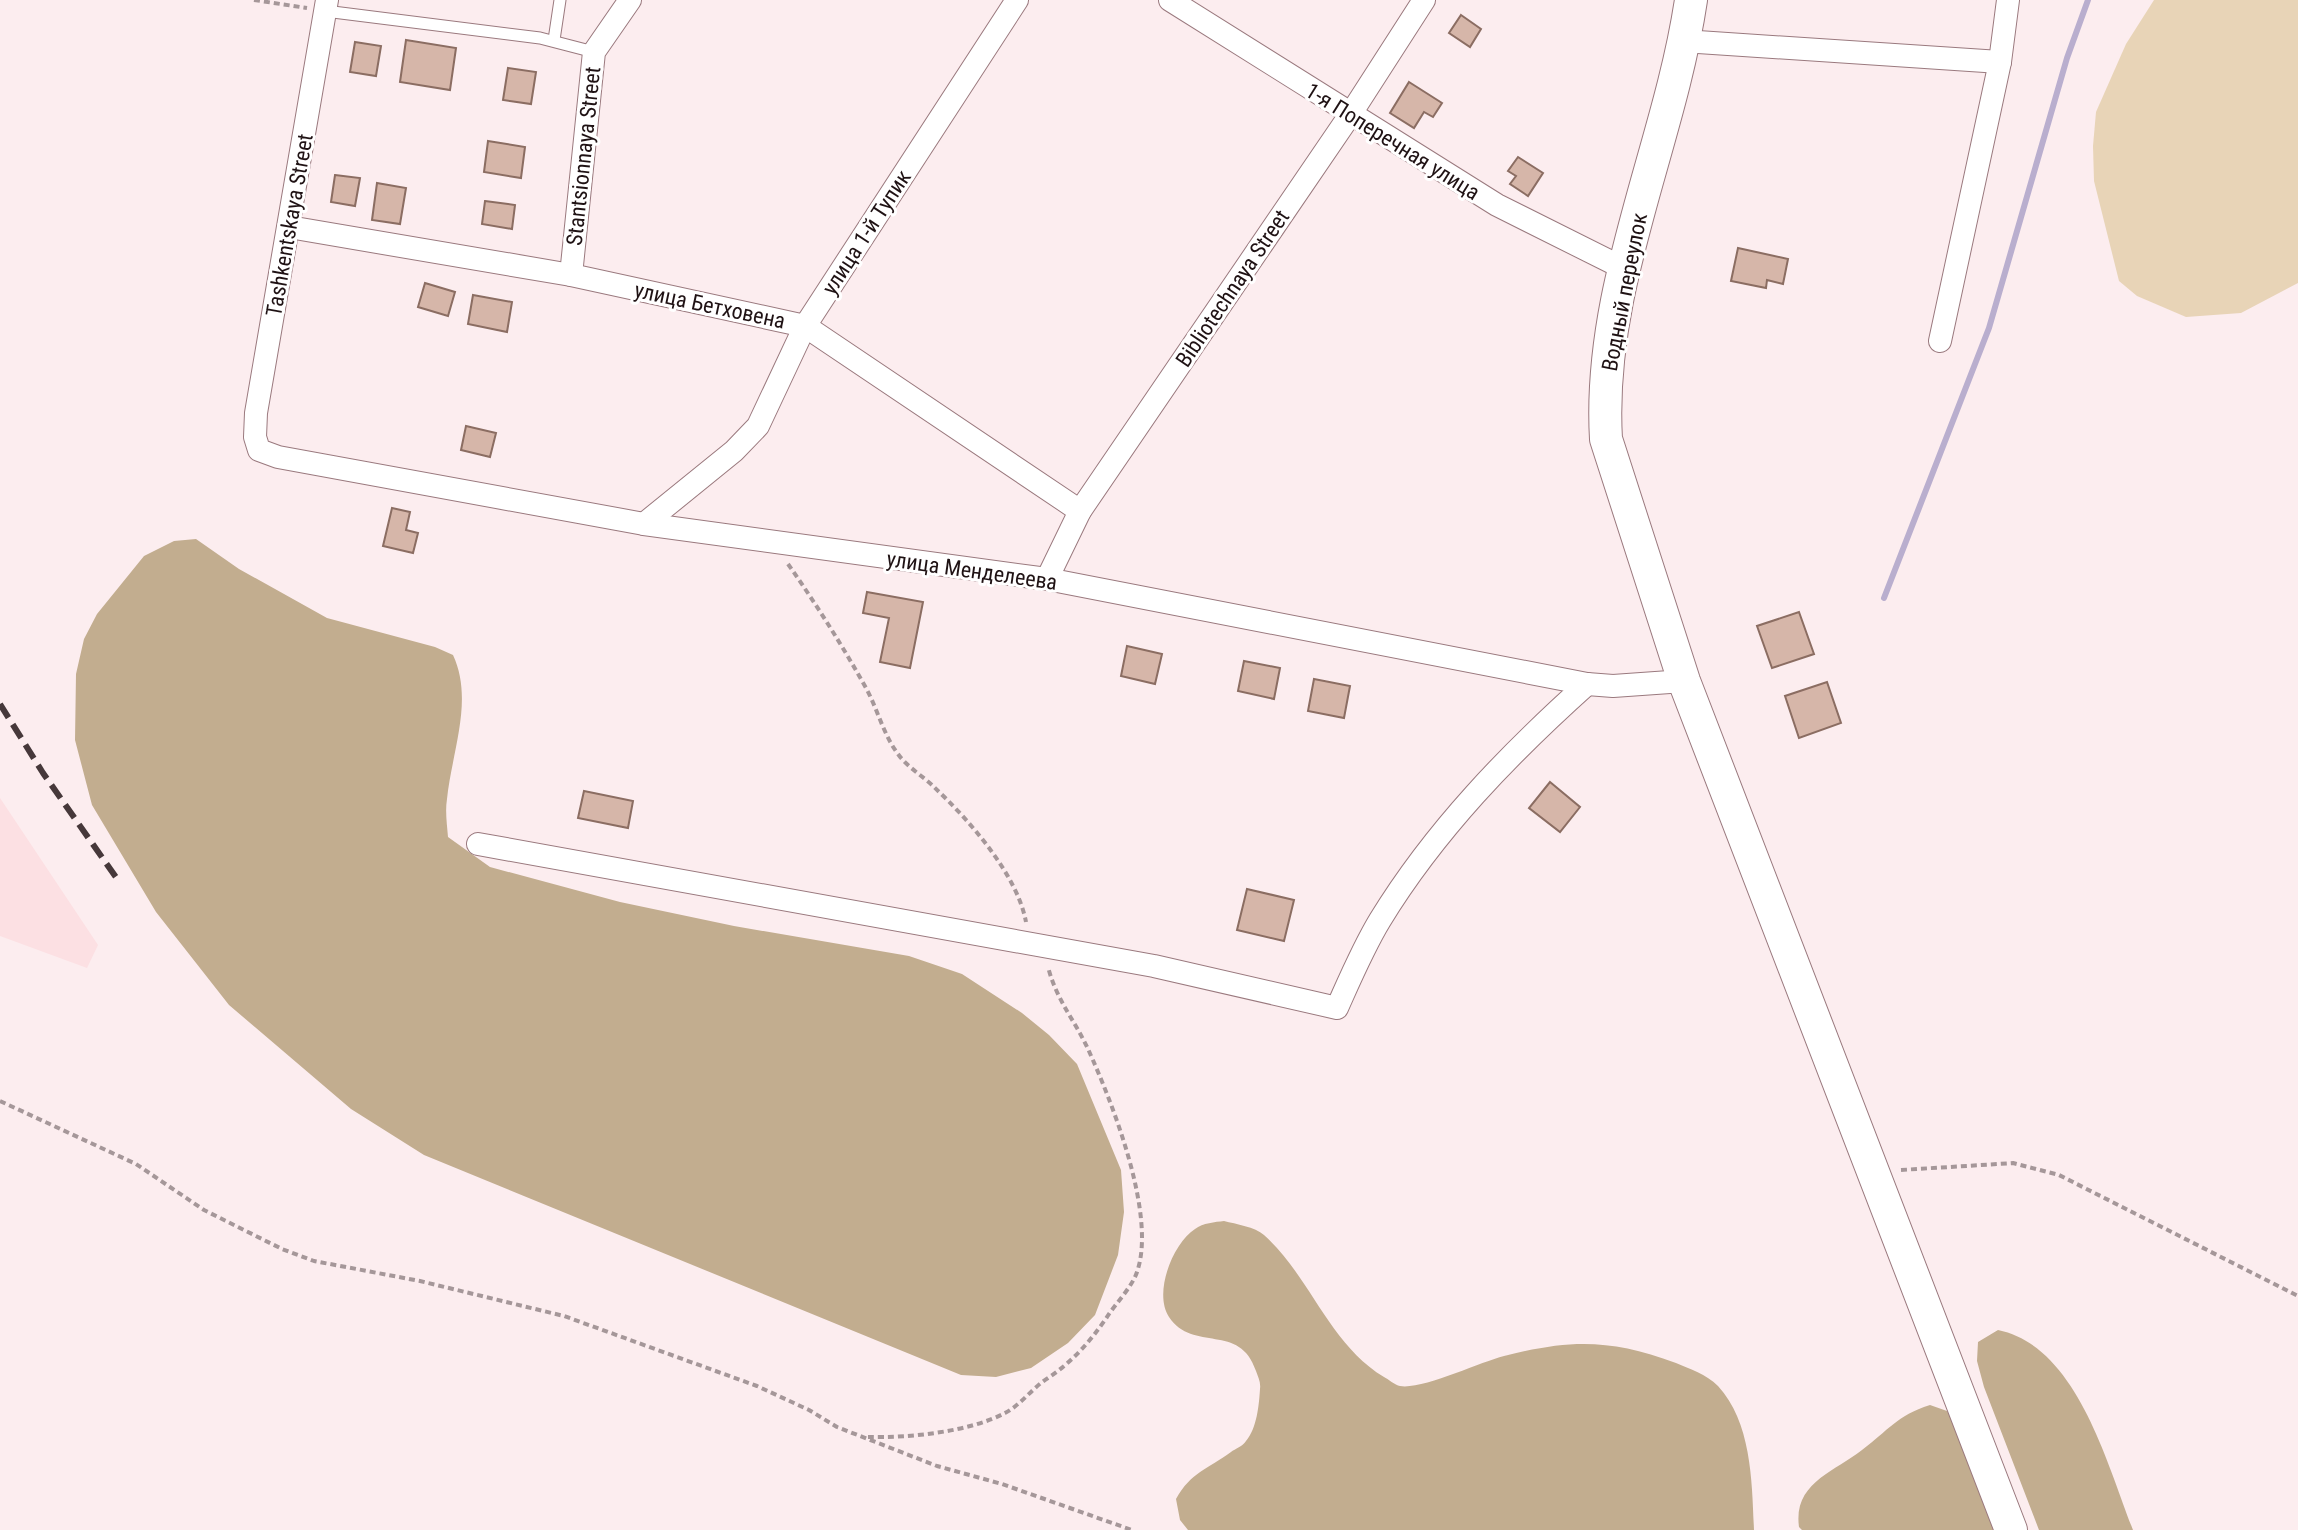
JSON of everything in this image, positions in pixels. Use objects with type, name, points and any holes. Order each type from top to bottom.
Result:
[{"type":"street","name":"Stantsionnaya Street","points":[[571,275],[594,52],[630,0]]},
{"type":"street","name":"улица 1-й Тупик","points":[[644,524],[752,433],[805,326],[1017,0]]},
{"type":"street","name":"1-я Поперечная улица","points":[[1170,0],[1497,205],[1623,268]]},
{"type":"street","name":"Bibliotechnaya Street","points":[[1047,579],[1080,511],[1350,115],[1424,0]]},
{"type":"street","name":"Водный переулок","points":[[1691,0],[1623,268],[1610,339],[1604,409],[1606,439],[1684,681],[2011,1530]]},
{"type":"street","points":[[1940,341],[2000,62],[2008,0]]},
{"type":"street","name":"Tashkentskaya Street","points":[[259,450],[255,437],[256,413],[326,5]]},
{"type":"street","points":[[1683,41],[2000,62]]},
{"type":"street","name":"улица Бетховена","points":[[289,227],[571,275],[805,326],[1080,511]]},
{"type":"street","name":"улица Менделеева","points":[[259,450],[278,457],[644,524],[1047,579],[1587,684],[1613,686],[1684,681]]},
{"type":"street","points":[[478,844],[1154,966],[1337,1008],[1380,920],[1414,872],[1482,785],[1532,733],[1587,684]]},
{"type":"lane","points":[[554,40],[560,0]]},
{"type":"lane","points":[[326,5],[554,40],[594,52]]},
{"type":"path","points":[[254,0],[326,5]]},
{"type":"path","points":[[773,542],[838,636],[899,756],[935,787],[1006,872],[1024,909],[1054,991],[1086,1045],[1109,1098],[1133,1175],[1143,1243],[1137,1274],[1094,1336],[1068,1365],[1042,1382],[1024,1400],[981,1424],[893,1438],[865,1437]]},
{"type":"path","points":[[0,1101],[136,1164],[204,1210],[282,1249],[314,1261],[420,1281],[564,1316],[757,1386],[837,1427],[937,1466],[1002,1484],[1132,1530]]},
{"type":"path","points":[[1874,1172],[2013,1163],[2059,1175],[2298,1296]]},
{"type":"shaded area","points":[[2154,0],[2298,0],[2298,283],[2241,313],[2186,317],[2137,296],[2119,281],[2094,181],[2096,112],[2126,44]]},
{"type":"shaded area","points":[[196,539],[239,569],[327,618],[435,647],[453,655],[459,672],[462,708],[446,804],[448,837],[490,867],[620,902],[734,926],[909,956],[962,974],[1022,1013],[1049,1035],[1077,1064],[1121,1170],[1124,1212],[1118,1255],[1095,1315],[1068,1343],[1031,1368],[996,1377],[961,1375],[424,1155],[351,1109],[229,1005],[156,912],[92,805],[75,740],[76,674],[84,639],[97,614],[144,556],[174,541]]},
{"type":"shaded area","points":[[0,798],[98,945],[87,968],[0,936]]},
{"type":"shaded area","points":[[1224,1221],[1264,1235],[1294,1270],[1349,1347],[1365,1363],[1398,1385],[1422,1384],[1504,1356],[1571,1344],[1631,1349],[1703,1375],[1718,1386],[1729,1401],[1744,1435],[1751,1474],[1754,1530],[1188,1530],[1180,1520],[1176,1499],[1194,1477],[1245,1443],[1255,1423],[1259,1402],[1260,1382],[1249,1356],[1228,1342],[1190,1334],[1179,1328],[1165,1307],[1164,1282],[1179,1245],[1198,1227]]},
{"type":"shaded area","points":[[1998,1330],[2025,1340],[2049,1359],[2069,1383],[2100,1442],[2133,1530],[2039,1530],[1977,1361],[1978,1342]]},
{"type":"shaded area","points":[[1930,1405],[1947,1411],[1957,1427],[1995,1530],[1802,1530],[1799,1527],[1802,1500],[1818,1480],[1901,1419]]},
{"type":"building","points":[[1461,15],[1481,29],[1470,47],[1449,33]]},
{"type":"building","points":[[406,40],[456,48],[450,90],[400,82]]},
{"type":"building","points":[[355,42],[381,46],[376,76],[350,72]]},
{"type":"building","points":[[508,68],[536,72],[531,104],[503,100]]},
{"type":"building","points":[[1409,82],[1442,103],[1433,117],[1424,112],[1414,128],[1390,113]]},
{"type":"building","points":[[488,141],[525,147],[521,178],[484,172]]},
{"type":"building","points":[[1518,157],[1543,173],[1528,196],[1510,184],[1516,176],[1508,171]]},
{"type":"building","points":[[335,175],[360,178],[355,206],[331,202]]},
{"type":"building","points":[[377,183],[406,188],[400,224],[372,220]]},
{"type":"building","points":[[485,201],[515,205],[512,229],[482,224]]},
{"type":"building","points":[[1738,248],[1788,259],[1783,284],[1767,280],[1766,288],[1731,281]]},
{"type":"building","points":[[425,283],[455,292],[448,316],[418,307]]},
{"type":"building","points":[[473,295],[512,302],[507,332],[468,324]]},
{"type":"building","points":[[466,426],[496,433],[490,457],[461,450]]},
{"type":"building","points":[[392,508],[410,512],[406,530],[418,533],[413,553],[383,546]]},
{"type":"building","points":[[867,592],[923,602],[910,668],[880,662],[889,618],[863,613]]},
{"type":"building","points":[[1799,612],[1814,654],[1772,668],[1757,626]]},
{"type":"building","points":[[1127,646],[1162,654],[1155,684],[1121,676]]},
{"type":"building","points":[[1244,661],[1280,668],[1274,699],[1238,691]]},
{"type":"building","points":[[1314,679],[1350,686],[1344,718],[1308,711]]},
{"type":"building","points":[[1827,682],[1841,723],[1799,738],[1785,696]]},
{"type":"building","points":[[1550,782],[1580,807],[1560,832],[1529,808]]},
{"type":"building","points":[[584,791],[633,801],[628,828],[578,818]]},
{"type":"building","points":[[1247,889],[1294,900],[1284,941],[1237,930]]},
{"type":"waterway","points":[[1884,598],[1989,328],[2067,58],[2088,0]]},
{"type":"railway","points":[[0,704],[43,773],[120,883]]}]
